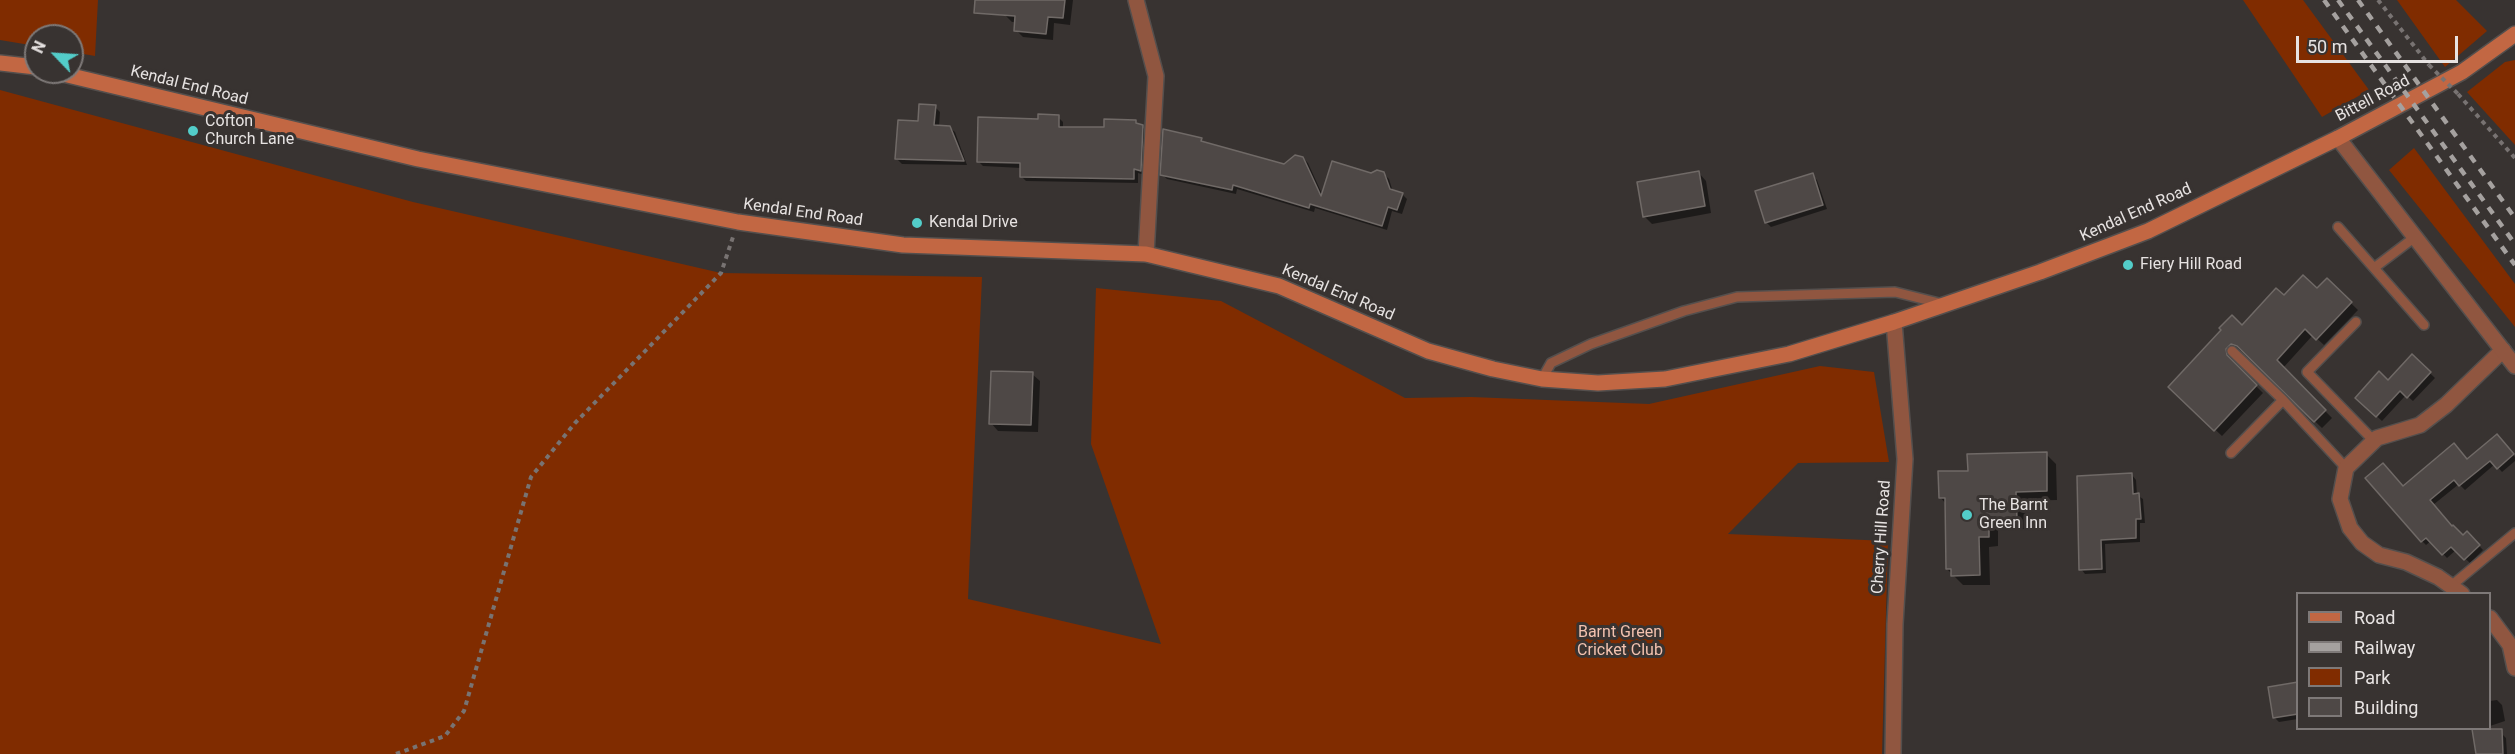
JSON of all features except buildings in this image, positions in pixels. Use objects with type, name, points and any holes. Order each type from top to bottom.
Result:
[{"type":"main road","name":"Bittell Road","points":[[2338,138],[2462,72],[2515,34]]},
{"type":"main road","points":[[0,63],[24,66]]},
{"type":"main road","name":"Kendal End Road","points":[[84,79],[418,159],[738,222],[903,245],[1146,254],[1279,286],[1428,351],[1493,369],[1542,379],[1599,383],[1665,379],[1789,354],[1894,322],[2040,272],[2148,231],[2338,138]]},
{"type":"street","points":[[1136,0],[1156,76],[1146,254]]},
{"type":"street","points":[[2338,138],[2515,366]]},
{"type":"street","name":"Cherry Hill Road","points":[[1893,754],[1894,624],[1905,459],[1894,322]]},
{"type":"street","points":[[2456,590],[2438,577],[2406,562],[2379,555],[2362,543],[2350,528],[2340,499],[2346,468],[2377,438],[2420,425],[2446,405],[2503,350]]},
{"type":"street","points":[[2491,619],[2510,645],[2515,668]]},
{"type":"lane","points":[[2338,227],[2424,325]]},
{"type":"lane","points":[[2374,268],[2415,237]]},
{"type":"lane","points":[[1542,379],[1551,363],[1591,344],[1684,311],[1737,297],[1894,292],[1943,304]]},
{"type":"lane","points":[[2356,322],[2307,372],[2374,441]]},
{"type":"lane","points":[[2232,351],[2283,400],[2346,468]]},
{"type":"lane","points":[[2231,453],[2283,400]]},
{"type":"lane","points":[[2456,590],[2515,533]]},
{"type":"path","points":[[2378,0],[2429,65],[2515,158]]},
{"type":"path","points":[[396,754],[445,736],[464,711],[531,477],[575,423],[721,273],[738,222]]},
{"type":"green space","points":[[0,0],[98,0],[95,56],[84,54],[84,24],[24,24],[24,44],[0,40]]},
{"type":"green space","points":[[2243,0],[2303,0],[2369,90],[2322,117]]},
{"type":"green space","points":[[2397,0],[2456,0],[2487,31],[2445,67]]},
{"type":"green space","points":[[2515,60],[2515,145],[2467,92],[2505,62]]},
{"type":"green space","name":"Barnt Green Cricket Club","points":[[0,90],[413,202],[721,273],[982,277],[968,599],[1161,644],[1091,444],[1096,288],[1221,301],[1405,398],[1471,397],[1649,404],[1820,366],[1874,372],[1889,462],[1798,463],[1728,534],[1888,541],[1882,754],[0,754]]},
{"type":"green space","points":[[2414,148],[2515,284],[2515,327],[2389,170]]},
{"type":"railway","points":[[2324,0],[2515,265]]},
{"type":"railway","points":[[2338,0],[2515,244]]},
{"type":"railway","points":[[2358,0],[2515,218]]},
{"type":"place","name":"Cofton Church Lane","points":[[193,131]]},
{"type":"place","name":"Kendal Drive","points":[[917,223]]},
{"type":"place","name":"Fiery Hill Road","points":[[2128,265]]},
{"type":"place","name":"The Barnt Green Inn","points":[[1967,515]]}]
